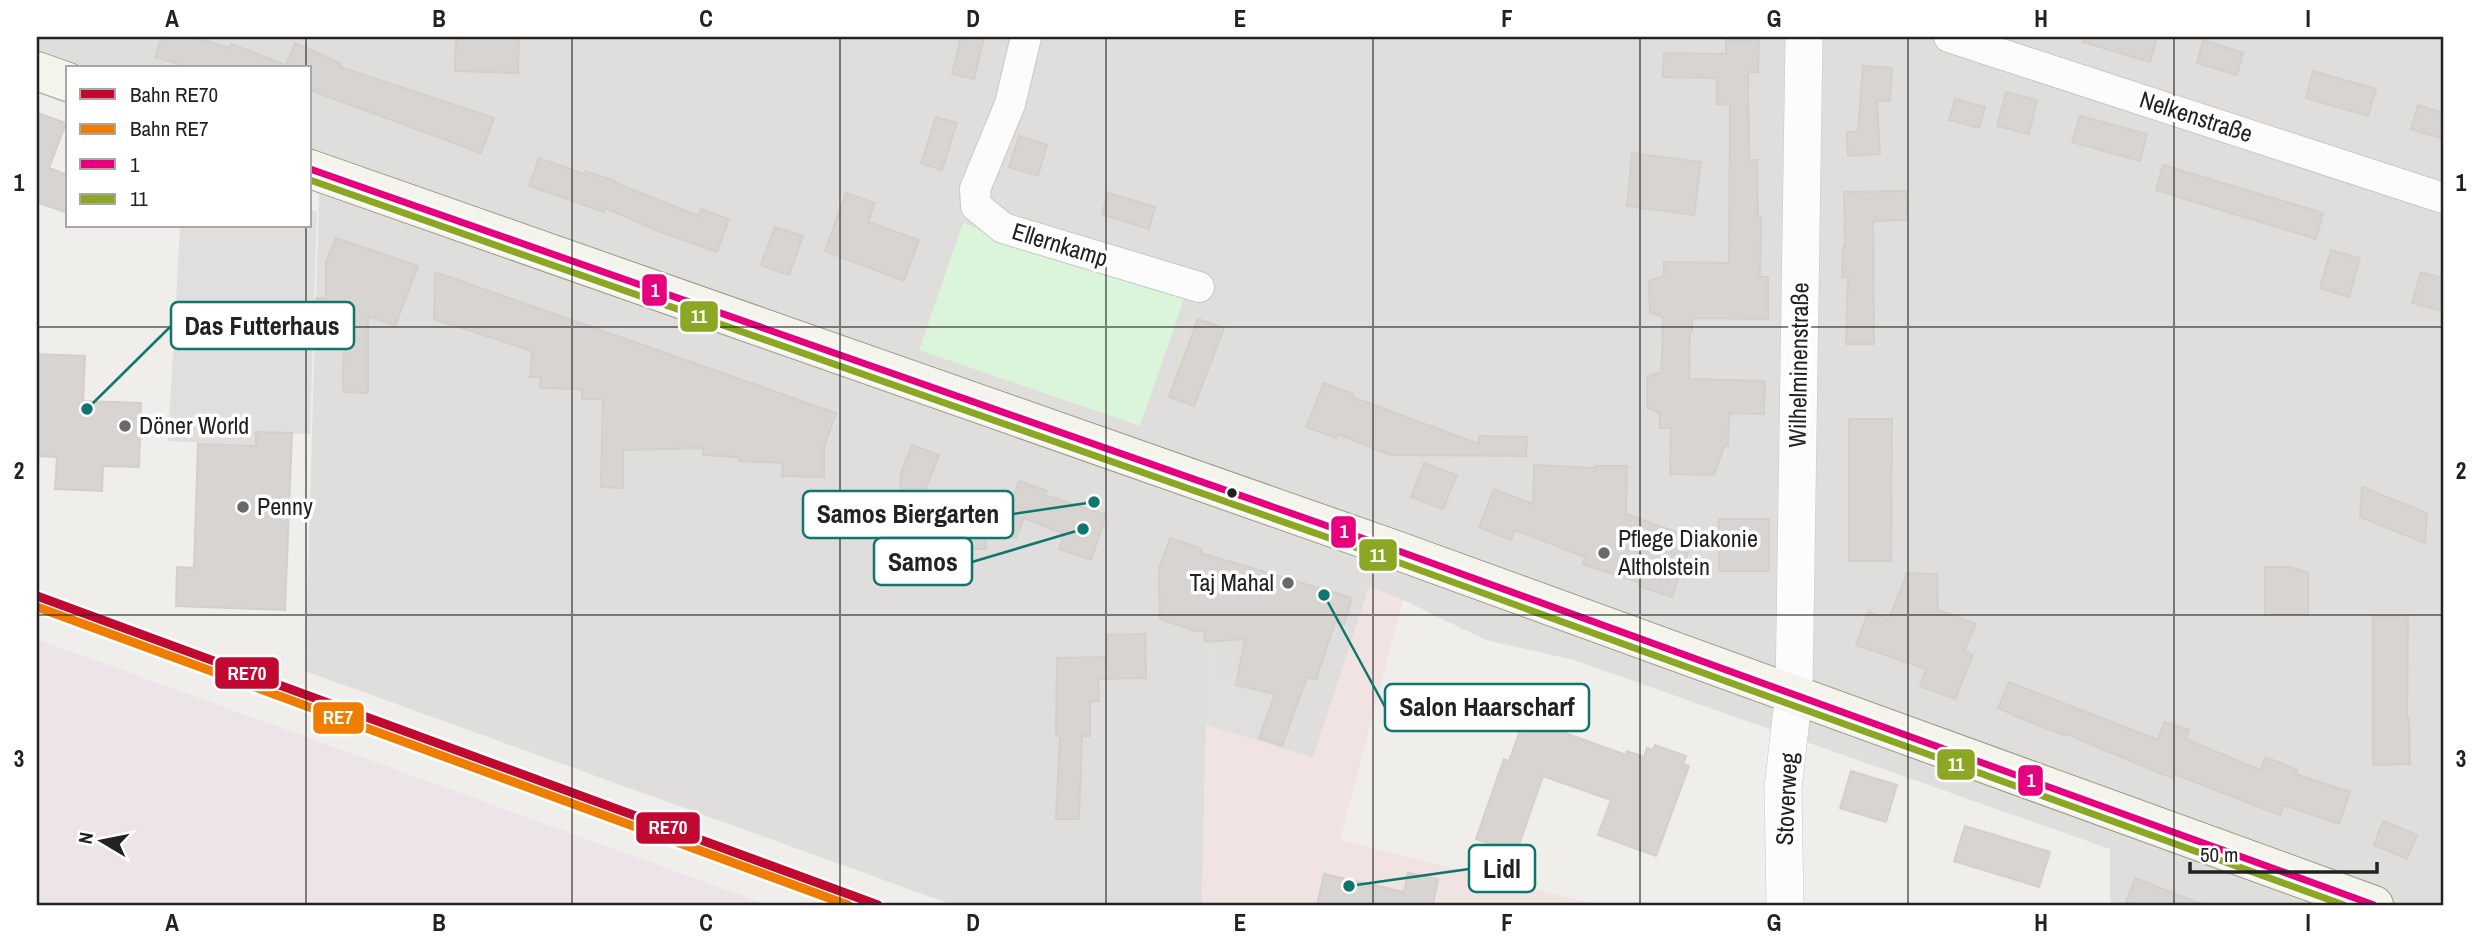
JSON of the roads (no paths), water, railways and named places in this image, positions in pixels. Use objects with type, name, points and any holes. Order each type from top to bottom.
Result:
[{"type":"main road","points":[[37,71],[66,81]]},
{"type":"main road","points":[[312,170],[1380,544],[2375,905]]},
{"type":"street","name":"Ellernkamp","points":[[1026,37],[1010,104],[975,190],[976,206],[1003,228],[1199,288]]},
{"type":"street","name":"Wilhelminenstraße","points":[[1794,693],[1804,37]]},
{"type":"street","name":"Nelkenstraße","points":[[1949,37],[2443,198]]},
{"type":"street","name":"Stoverweg","points":[[1785,905],[1783,788],[1794,693]]},
{"type":"rail line","name":"RE70","points":[[37,596],[878,905]]},
{"type":"rail line","name":"RE7","points":[[37,607],[848,905]]},
{"type":"place","name":"Das Futterhaus","points":[[87,409]]},
{"type":"place","name":"Döner World","points":[[125,426]]},
{"type":"place","name":"Samos Biergarten","points":[[1094,502]]},
{"type":"place","name":"Penny","points":[[243,507]]},
{"type":"place","name":"Samos","points":[[1083,529]]},
{"type":"place","name":"Pflege Diakonie Altholstein","points":[[1604,553]]},
{"type":"place","name":"Taj Mahal","points":[[1288,583]]},
{"type":"place","name":"Salon Haarscharf","points":[[1324,595]]},
{"type":"place","name":"Lidl","points":[[1349,886]]}]
